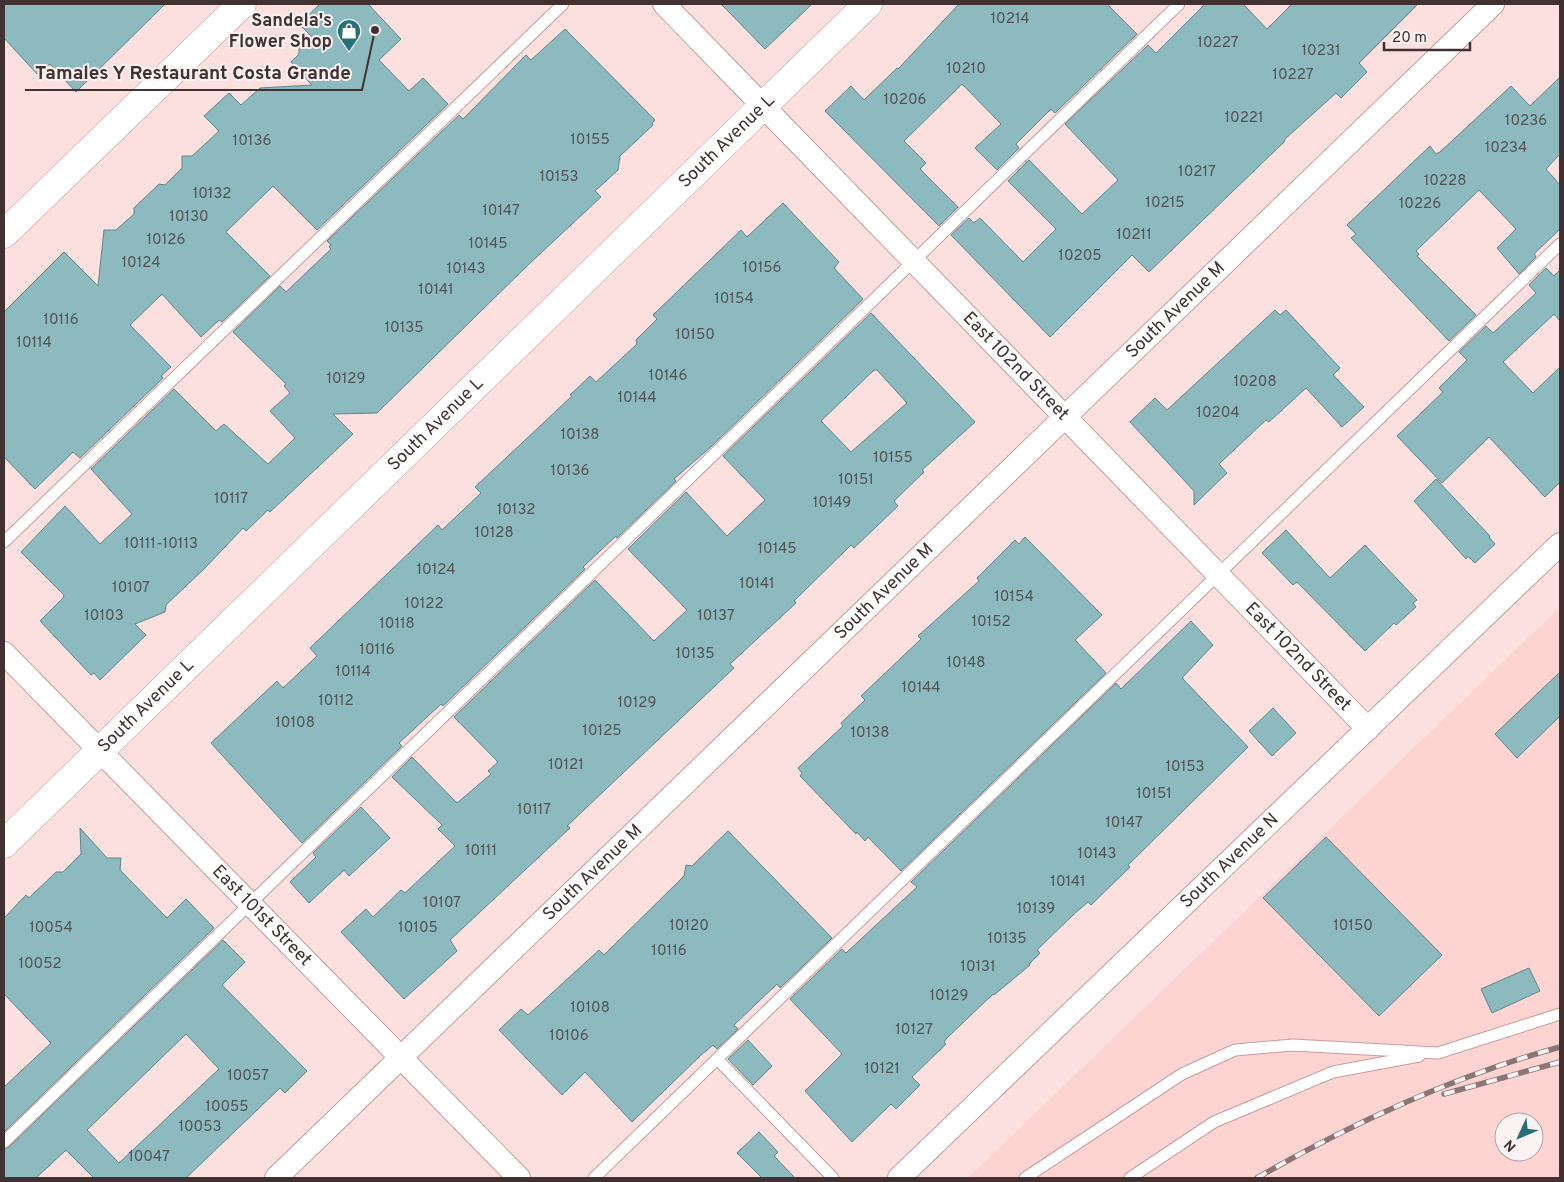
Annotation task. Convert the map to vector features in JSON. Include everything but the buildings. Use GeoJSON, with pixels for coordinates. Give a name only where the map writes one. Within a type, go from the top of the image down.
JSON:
{"type":"FeatureCollection","features":[{"type":"Feature","properties":{"kind":"street"},"geometry":{"type":"LineString","coordinates":[[4,234],[242,4]]}},
{"type":"Feature","properties":{"kind":"street","name":"East 102nd Street"},"geometry":{"type":"LineString","coordinates":[[664,4],[1368,729]]}},
{"type":"Feature","properties":{"kind":"street","name":"South Avenue L"},"geometry":{"type":"LineString","coordinates":[[4,844],[101,752],[868,4]]}},
{"type":"Feature","properties":{"kind":"street","name":"South Avenue M"},"geometry":{"type":"LineString","coordinates":[[276,1178],[1493,4]]}},
{"type":"Feature","properties":{"kind":"street","name":"South Avenue N"},"geometry":{"type":"LineString","coordinates":[[898,1178],[1560,544]]}},
{"type":"Feature","properties":{"kind":"street","name":"East 101st Street"},"geometry":{"type":"LineString","coordinates":[[4,653],[519,1178]]}},
{"type":"Feature","properties":{"kind":"lane"},"geometry":{"type":"LineString","coordinates":[[4,542],[563,4]]}},
{"type":"Feature","properties":{"kind":"lane"},"geometry":{"type":"LineString","coordinates":[[4,1142],[248,903],[1179,4]]}},
{"type":"Feature","properties":{"kind":"lane"},"geometry":{"type":"LineString","coordinates":[[594,1178],[1560,244]]}},
{"type":"Feature","properties":{"kind":"lane"},"geometry":{"type":"LineString","coordinates":[[1130,1178],[1214,1122],[1333,1072],[1438,1053],[1560,1014]]}},
{"type":"Feature","properties":{"kind":"lane"},"geometry":{"type":"LineString","coordinates":[[1025,1178],[1182,1074],[1235,1050],[1293,1044],[1438,1053]]}},
{"type":"Feature","properties":{"kind":"lane"},"geometry":{"type":"LineString","coordinates":[[717,1059],[833,1178]]}},
{"type":"Feature","properties":{"kind":"shaded area"},"geometry":{"type":"Polygon","coordinates":[[[1560,607],[1560,1178],[968,1178],[1560,607]]]}},
{"type":"Feature","properties":{"kind":"railway"},"geometry":{"type":"LineString","coordinates":[[1257,1178],[1329,1139],[1405,1103],[1482,1072],[1560,1047]]}},
{"type":"Feature","properties":{"kind":"railway"},"geometry":{"type":"LineString","coordinates":[[1444,1094],[1560,1062]]}},
{"type":"Feature","properties":{"kind":"place","name":"Tamales Y Restaurant Costa Grande"},"geometry":{"type":"Point","coordinates":[375,30]}},
{"type":"Feature","properties":{"kind":"place","name":"Sandela's Flower Shop"},"geometry":{"type":"Point","coordinates":[349,52]}}]}
